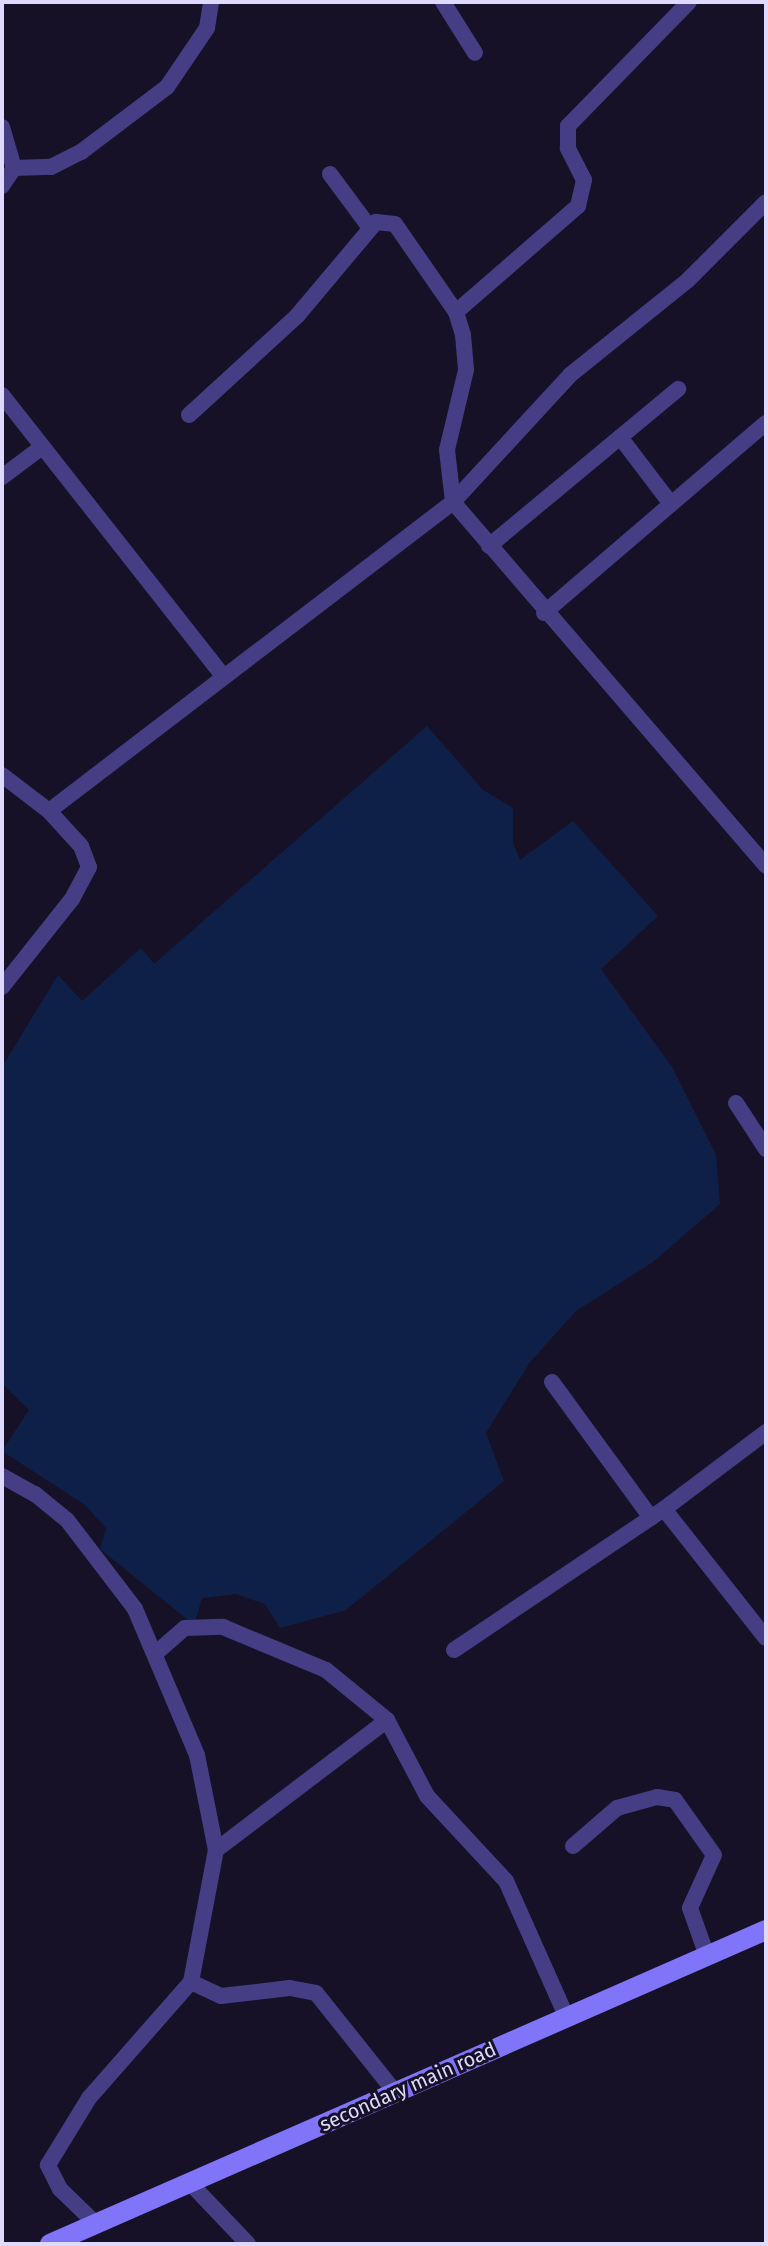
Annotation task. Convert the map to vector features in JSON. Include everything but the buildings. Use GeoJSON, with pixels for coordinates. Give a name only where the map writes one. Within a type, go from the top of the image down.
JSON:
{"type":"FeatureCollection","features":[{"type":"Feature","properties":{"kind":"main road","name":"secondary main road"},"geometry":{"type":"LineString","coordinates":[[50,2244],[94,2222],[190,2183],[766,1930]]}},
{"type":"Feature","properties":{"kind":"street"},"geometry":{"type":"LineString","coordinates":[[14,168],[51,167],[81,152],[167,87],[207,28],[211,2]]}},
{"type":"Feature","properties":{"kind":"street"},"geometry":{"type":"LineString","coordinates":[[443,2],[475,53]]}},
{"type":"Feature","properties":{"kind":"street"},"geometry":{"type":"LineString","coordinates":[[456,312],[578,206],[584,180],[568,148],[568,126],[685,3]]}},
{"type":"Feature","properties":{"kind":"street"},"geometry":{"type":"LineString","coordinates":[[2,127],[14,168]]}},
{"type":"Feature","properties":{"kind":"street"},"geometry":{"type":"LineString","coordinates":[[2,186],[14,168]]}},
{"type":"Feature","properties":{"kind":"street"},"geometry":{"type":"LineString","coordinates":[[330,174],[370,228]]}},
{"type":"Feature","properties":{"kind":"street"},"geometry":{"type":"LineString","coordinates":[[49,811],[222,675],[453,502],[570,375],[688,280],[766,202]]}},
{"type":"Feature","properties":{"kind":"street"},"geometry":{"type":"LineString","coordinates":[[189,415],[297,316],[370,228],[383,219],[395,224],[456,312],[467,354],[449,426],[453,502],[544,613],[766,866]]}},
{"type":"Feature","properties":{"kind":"street"},"geometry":{"type":"LineString","coordinates":[[489,546],[678,389]]}},
{"type":"Feature","properties":{"kind":"street"},"geometry":{"type":"LineString","coordinates":[[2,395],[222,675]]}},
{"type":"Feature","properties":{"kind":"street"},"geometry":{"type":"LineString","coordinates":[[544,613],[760,428],[766,448]]}},
{"type":"Feature","properties":{"kind":"street"},"geometry":{"type":"LineString","coordinates":[[620,437],[671,504]]}},
{"type":"Feature","properties":{"kind":"street"},"geometry":{"type":"LineString","coordinates":[[2,477],[42,447]]}},
{"type":"Feature","properties":{"kind":"street"},"geometry":{"type":"LineString","coordinates":[[2,775],[49,811],[81,846],[89,867],[72,899],[2,987]]}},
{"type":"Feature","properties":{"kind":"street"},"geometry":{"type":"LineString","coordinates":[[736,1103],[766,1149]]}},
{"type":"Feature","properties":{"kind":"street"},"geometry":{"type":"LineString","coordinates":[[552,1382],[658,1513],[766,1638]]}},
{"type":"Feature","properties":{"kind":"street"},"geometry":{"type":"LineString","coordinates":[[454,1650],[658,1513],[766,1432]]}},
{"type":"Feature","properties":{"kind":"street"},"geometry":{"type":"LineString","coordinates":[[2,1476],[35,1494],[93,1550],[135,1609],[197,1755],[216,1850],[191,1982],[89,2098],[51,2157],[52,2179],[94,2222]]}},
{"type":"Feature","properties":{"kind":"street"},"geometry":{"type":"LineString","coordinates":[[156,1653],[185,1628],[223,1627],[326,1670],[387,1720],[427,1796],[506,1881],[567,2018]]}},
{"type":"Feature","properties":{"kind":"street"},"geometry":{"type":"LineString","coordinates":[[216,1850],[387,1720]]}},
{"type":"Feature","properties":{"kind":"street"},"geometry":{"type":"LineString","coordinates":[[573,1846],[624,1804],[665,1796],[675,1800],[714,1855],[690,1908],[707,1956]]}},
{"type":"Feature","properties":{"kind":"street"},"geometry":{"type":"LineString","coordinates":[[191,1982],[221,1996],[290,1988],[316,1993],[395,2092]]}},
{"type":"Feature","properties":{"kind":"street"},"geometry":{"type":"LineString","coordinates":[[190,2183],[248,2244]]}},
{"type":"Feature","properties":{"kind":"water"},"geometry":{"type":"Polygon","coordinates":[[[427,726],[483,790],[513,808],[513,843],[520,860],[573,821],[658,916],[601,969],[672,1067],[716,1155],[720,1204],[653,1262],[576,1311],[530,1362],[486,1433],[504,1481],[346,1610],[280,1628],[265,1604],[236,1594],[202,1598],[194,1625],[100,1549],[106,1528],[85,1505],[2,1451],[29,1410],[2,1383],[2,1067],[58,975],[82,1001],[141,948],[154,964],[427,726]]]}}]}
